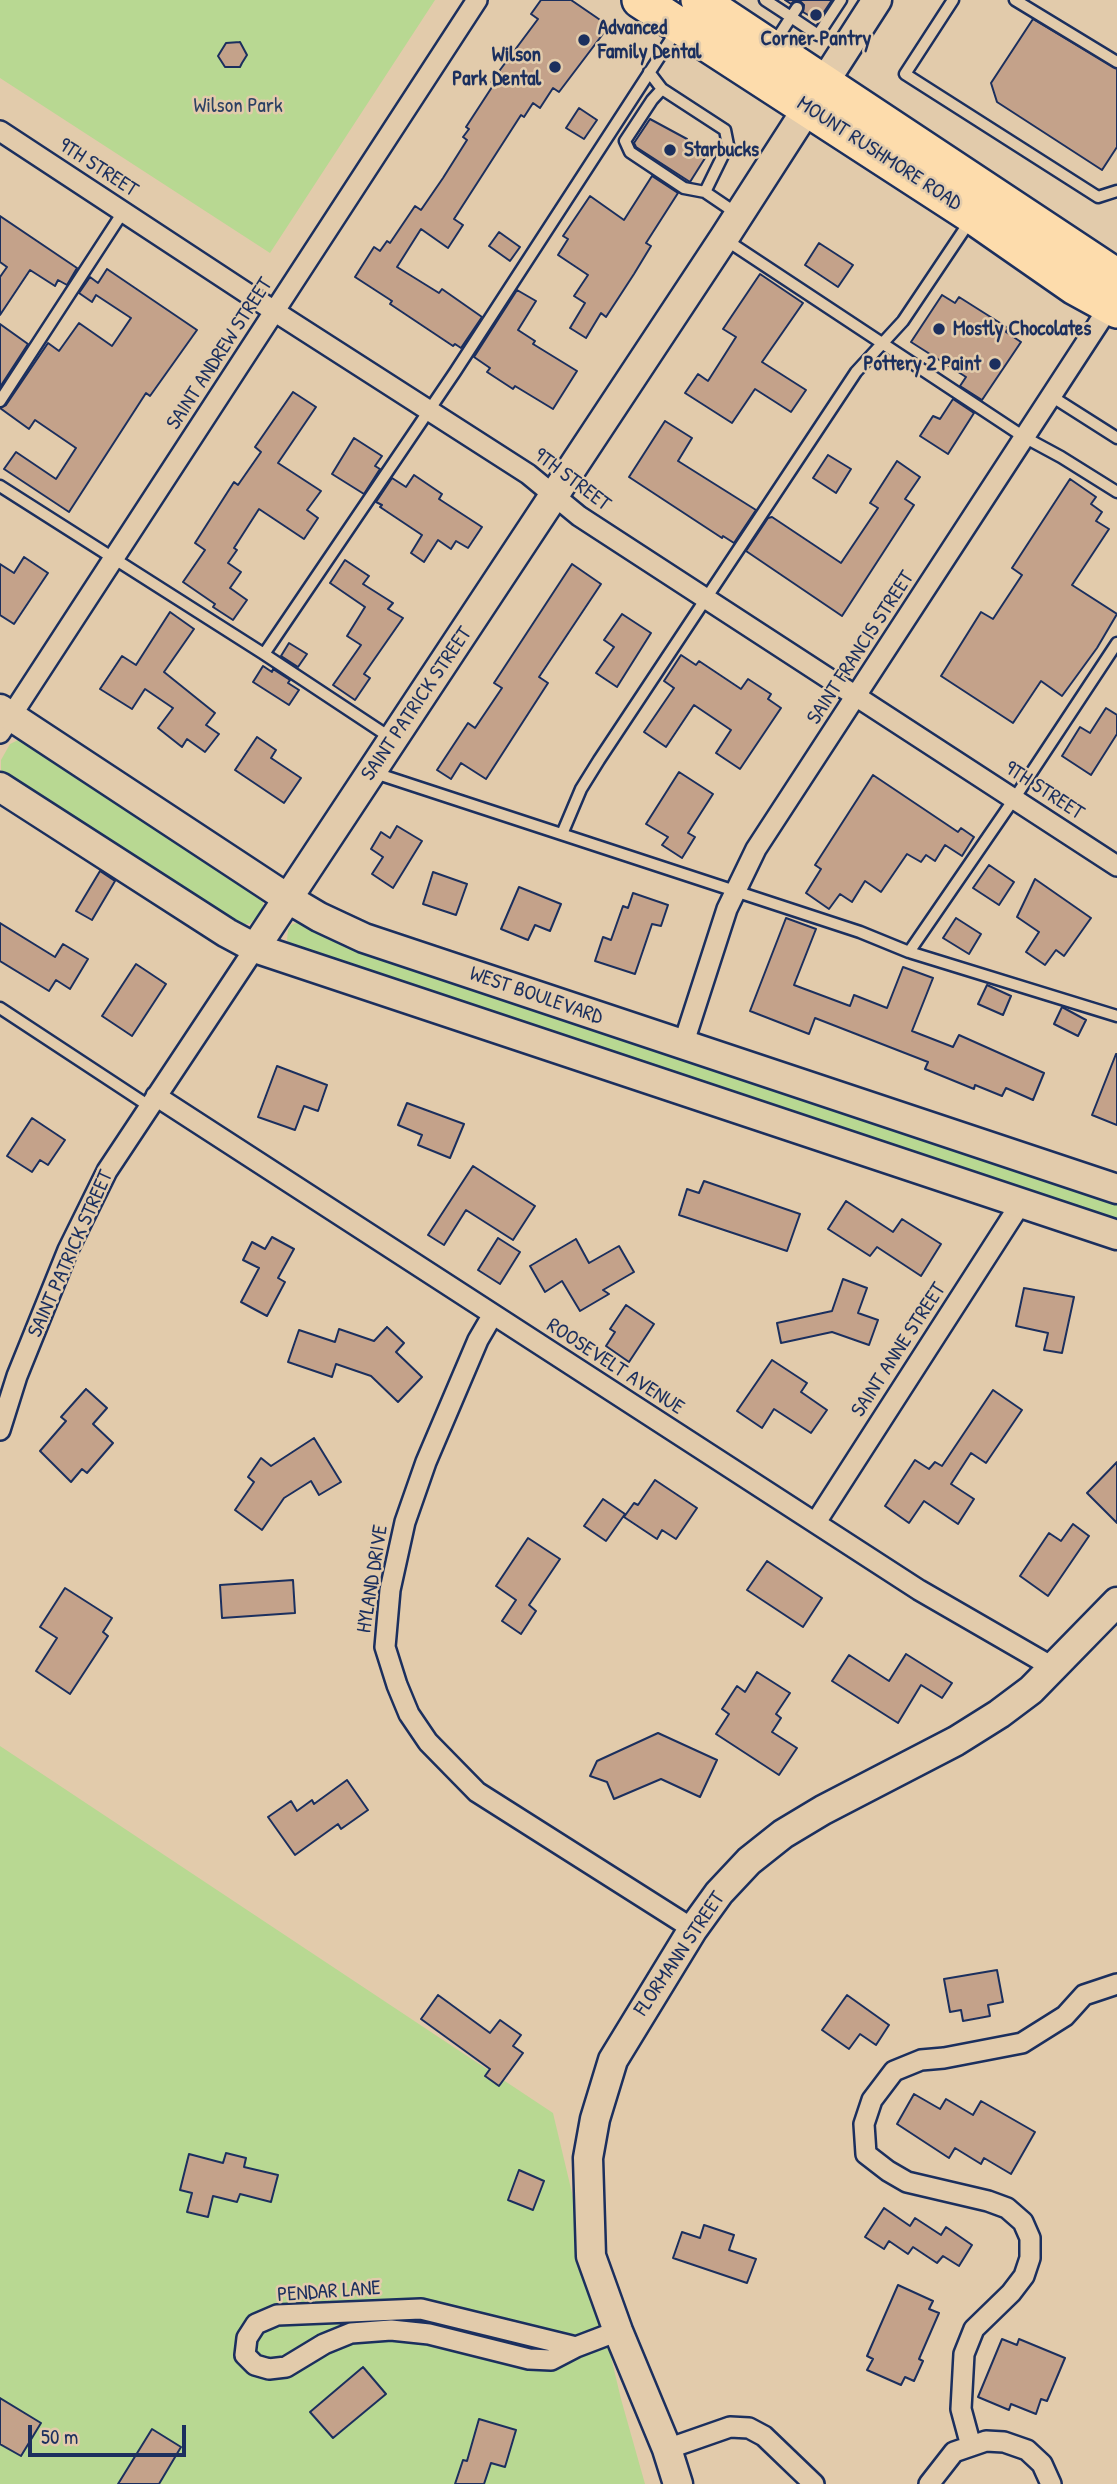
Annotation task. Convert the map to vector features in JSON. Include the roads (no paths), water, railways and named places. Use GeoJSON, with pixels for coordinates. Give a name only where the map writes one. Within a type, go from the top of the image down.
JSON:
{"type":"FeatureCollection","features":[{"type":"Feature","properties":{"kind":"highway","name":"MOUNT RUSHMORE ROAD"},"geometry":{"type":"LineString","coordinates":[[640,0],[700,8],[771,49],[816,96],[1115,297]]}},
{"type":"Feature","properties":{"kind":"highway","name":"MOUNT RUSHMORE ROAD"},"geometry":{"type":"LineString","coordinates":[[700,8],[973,216],[1075,287],[1115,297]]}},
{"type":"Feature","properties":{"kind":"street","name":"SAINT ANDREW STREET"},"geometry":{"type":"LineString","coordinates":[[4,719],[114,559],[477,0]]}},
{"type":"Feature","properties":{"kind":"street","name":"SAINT PATRICK STREET"},"geometry":{"type":"LineString","coordinates":[[0,1430],[17,1376],[85,1213],[107,1171],[732,227],[877,0]]}},
{"type":"Feature","properties":{"kind":"street","name":"9TH STREET"},"geometry":{"type":"LineString","coordinates":[[0,131],[274,312],[528,474],[579,516],[1117,866]]}},
{"type":"Feature","properties":{"kind":"street","name":"SAINT FRANCIS STREET"},"geometry":{"type":"LineString","coordinates":[[683,1045],[735,891],[756,849],[1115,297]]}},
{"type":"Feature","properties":{"kind":"street","name":"WEST BOULEVARD"},"geometry":{"type":"LineString","coordinates":[[4,719],[319,917],[364,938],[1117,1189]]}},
{"type":"Feature","properties":{"kind":"street","name":"WEST BOULEVARD"},"geometry":{"type":"LineString","coordinates":[[0,787],[227,933],[255,948],[1117,1235]]}},
{"type":"Feature","properties":{"kind":"street","name":"ROOSEVELT AVENUE"},"geometry":{"type":"LineString","coordinates":[[152,1101],[492,1315],[919,1590],[1054,1668]]}},
{"type":"Feature","properties":{"kind":"street","name":"SAINT ANNE STREET"},"geometry":{"type":"LineString","coordinates":[[816,1522],[1021,1203]]}},
{"type":"Feature","properties":{"kind":"street","name":"HYLAND DRIVE"},"geometry":{"type":"LineString","coordinates":[[492,1315],[467,1364],[426,1462],[405,1522],[390,1590],[384,1647],[409,1714],[428,1742],[477,1791],[693,1929]]}},
{"type":"Feature","properties":{"kind":"street","name":"FLORMANN STREET"},"geometry":{"type":"LineString","coordinates":[[678,2484],[667,2449],[591,2256],[588,2158],[595,2119],[613,2060],[693,1929],[719,1893],[749,1861],[783,1834],[823,1810],[956,1741],[1010,1706],[1054,1668],[1117,1602]]}},
{"type":"Feature","properties":{"kind":"street"},"geometry":{"type":"LineString","coordinates":[[971,2446],[961,2409],[964,2354],[974,2329],[1011,2293],[1024,2276],[1030,2258],[1030,2238],[1023,2222],[1007,2208],[907,2182],[888,2171],[866,2154],[864,2124],[872,2100],[894,2071],[921,2060],[1022,2043],[1065,2015],[1084,1995],[1117,1984]]}},
{"type":"Feature","properties":{"kind":"street","name":"PENDAR LANE"},"geometry":{"type":"LineString","coordinates":[[576,2347],[421,2309],[277,2315],[256,2324],[247,2338],[245,2355],[255,2365],[269,2369],[286,2367],[324,2344],[351,2333],[390,2330],[429,2334],[529,2359],[551,2360],[618,2330]]}},
{"type":"Feature","properties":{"kind":"street"},"geometry":{"type":"LineString","coordinates":[[667,2449],[730,2427],[749,2428],[764,2436],[814,2484]]}},
{"type":"Feature","properties":{"kind":"street"},"geometry":{"type":"LineString","coordinates":[[929,2484],[954,2452],[986,2441],[1004,2442],[1027,2450],[1042,2464],[1051,2484]]}},
{"type":"Feature","properties":{"kind":"lane"},"geometry":{"type":"LineString","coordinates":[[765,0],[794,12],[818,35],[841,0]]}},
{"type":"Feature","properties":{"kind":"lane"},"geometry":{"type":"LineString","coordinates":[[953,0],[905,74],[1098,197],[1117,191]]}},
{"type":"Feature","properties":{"kind":"lane"},"geometry":{"type":"LineString","coordinates":[[1015,0],[1117,62]]}},
{"type":"Feature","properties":{"kind":"lane"},"geometry":{"type":"LineString","coordinates":[[264,654],[455,372],[649,72],[700,8]]}},
{"type":"Feature","properties":{"kind":"lane"},"geometry":{"type":"LineString","coordinates":[[771,49],[794,12]]}},
{"type":"Feature","properties":{"kind":"lane"},"geometry":{"type":"LineString","coordinates":[[649,72],[662,89],[724,130],[728,145],[705,192]]}},
{"type":"Feature","properties":{"kind":"lane"},"geometry":{"type":"LineString","coordinates":[[662,89],[625,141],[629,152],[684,188],[705,192],[732,227],[882,343],[1024,437],[1117,492]]}},
{"type":"Feature","properties":{"kind":"lane"},"geometry":{"type":"LineString","coordinates":[[0,401],[123,212]]}},
{"type":"Feature","properties":{"kind":"lane"},"geometry":{"type":"LineString","coordinates":[[562,834],[570,811],[587,779],[705,598],[856,372],[903,321],[973,216]]}},
{"type":"Feature","properties":{"kind":"lane"},"geometry":{"type":"LineString","coordinates":[[1051,397],[1117,438]]}},
{"type":"Feature","properties":{"kind":"lane"},"geometry":{"type":"LineString","coordinates":[[0,486],[393,739]]}},
{"type":"Feature","properties":{"kind":"lane"},"geometry":{"type":"LineString","coordinates":[[909,952],[1117,643]]}},
{"type":"Feature","properties":{"kind":"lane"},"geometry":{"type":"LineString","coordinates":[[372,772],[860,932],[909,952],[1117,1016]]}},
{"type":"Feature","properties":{"kind":"lane"},"geometry":{"type":"LineString","coordinates":[[0,1008],[152,1101]]}},
{"type":"Feature","properties":{"kind":"place","name":"Corner Pantry"},"geometry":{"type":"Point","coordinates":[816,15]}},
{"type":"Feature","properties":{"kind":"place","name":"Advanced Family Dental"},"geometry":{"type":"Point","coordinates":[584,40]}},
{"type":"Feature","properties":{"kind":"place","name":"Wilson Park Dental"},"geometry":{"type":"Point","coordinates":[555,67]}},
{"type":"Feature","properties":{"kind":"place","name":"Starbucks"},"geometry":{"type":"Point","coordinates":[670,150]}},
{"type":"Feature","properties":{"kind":"place","name":"Mostly Chocolates"},"geometry":{"type":"Point","coordinates":[939,329]}},
{"type":"Feature","properties":{"kind":"place","name":"Pottery 2 Paint"},"geometry":{"type":"Point","coordinates":[995,364]}},
{"type":"Feature","properties":{"kind":"park label","name":"Wilson Park"},"geometry":{"type":"Point","coordinates":[238,106]}}]}
